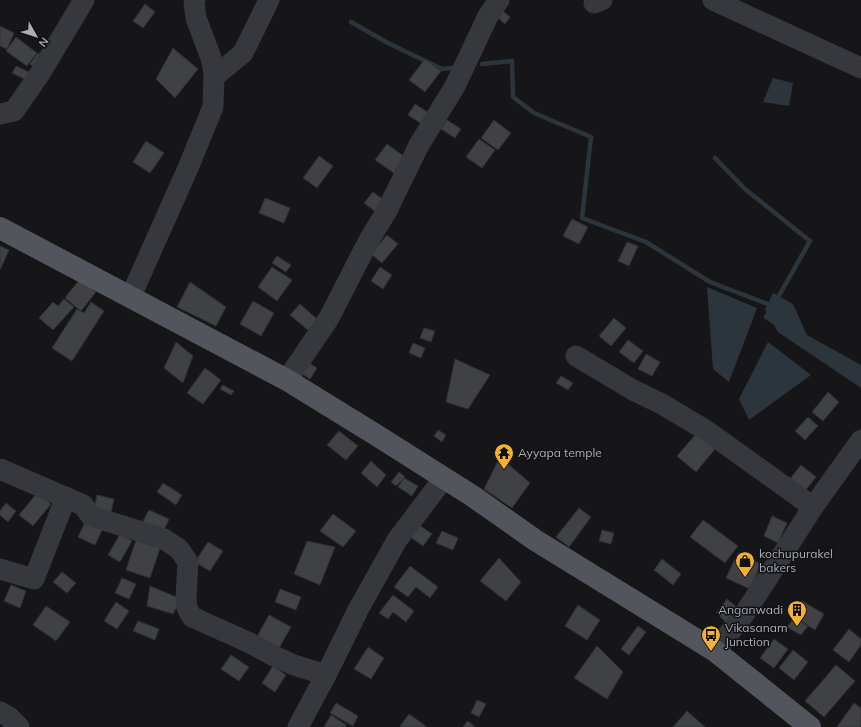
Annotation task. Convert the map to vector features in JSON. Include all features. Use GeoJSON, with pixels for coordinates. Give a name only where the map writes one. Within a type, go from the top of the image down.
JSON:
{"type":"FeatureCollection","features":[{"type":"Feature","properties":{"kind":"main road"},"geometry":{"type":"LineString","coordinates":[[0,228],[287,380],[444,478],[534,540],[715,651],[810,727]]}},
{"type":"Feature","properties":{"kind":"street"},"geometry":{"type":"LineString","coordinates":[[0,114],[14,111],[39,75],[84,0]]}},
{"type":"Feature","properties":{"kind":"street"},"geometry":{"type":"LineString","coordinates":[[130,296],[188,168],[213,107],[214,73],[211,58],[196,18],[195,0]]}},
{"type":"Feature","properties":{"kind":"street"},"geometry":{"type":"LineString","coordinates":[[214,77],[243,53],[269,0]]}},
{"type":"Feature","properties":{"kind":"street"},"geometry":{"type":"LineString","coordinates":[[287,380],[329,318],[369,240],[388,209],[419,145],[455,86],[488,16],[499,0]]}},
{"type":"Feature","properties":{"kind":"street"},"geometry":{"type":"LineString","coordinates":[[713,0],[861,68]]}},
{"type":"Feature","properties":{"kind":"street"},"geometry":{"type":"LineString","coordinates":[[576,356],[707,431],[813,507]]}},
{"type":"Feature","properties":{"kind":"street"},"geometry":{"type":"LineString","coordinates":[[715,651],[745,613],[813,507],[861,440]]}},
{"type":"Feature","properties":{"kind":"street"},"geometry":{"type":"LineString","coordinates":[[0,468],[83,505],[91,516],[164,539],[180,549],[188,562],[186,598],[187,608],[192,617],[250,643],[274,656],[326,675]]}},
{"type":"Feature","properties":{"kind":"street"},"geometry":{"type":"LineString","coordinates":[[298,727],[358,610],[397,540],[444,478]]}},
{"type":"Feature","properties":{"kind":"street"},"geometry":{"type":"LineString","coordinates":[[0,569],[34,579],[66,497]]}},
{"type":"Feature","properties":{"kind":"street"},"geometry":{"type":"LineString","coordinates":[[0,712],[9,717],[19,727]]}},
{"type":"Feature","properties":{"kind":"shaded area"},"geometry":{"type":"Polygon","coordinates":[[[773,78],[793,83],[789,106],[763,102],[773,78]]]}},
{"type":"Feature","properties":{"kind":"shaded area"},"geometry":{"type":"Polygon","coordinates":[[[707,287],[757,308],[729,382],[713,369],[707,287]]]}},
{"type":"Feature","properties":{"kind":"shaded area"},"geometry":{"type":"Polygon","coordinates":[[[773,293],[793,304],[807,335],[861,365],[861,388],[778,332],[765,310],[773,293]]]}},
{"type":"Feature","properties":{"kind":"shaded area"},"geometry":{"type":"Polygon","coordinates":[[[768,342],[811,375],[749,420],[739,399],[768,342]]]}},
{"type":"Feature","properties":{"kind":"building"},"geometry":{"type":"Polygon","coordinates":[[[145,4],[155,12],[143,28],[133,21],[145,4]]]}},
{"type":"Feature","properties":{"kind":"building"},"geometry":{"type":"Polygon","coordinates":[[[498,7],[510,17],[505,24],[493,13],[498,7]]]}},
{"type":"Feature","properties":{"kind":"building"},"geometry":{"type":"Polygon","coordinates":[[[0,26],[14,33],[7,49],[0,46],[0,26]]]}},
{"type":"Feature","properties":{"kind":"building"},"geometry":{"type":"Polygon","coordinates":[[[16,37],[37,53],[27,66],[6,51],[16,37]]]}},
{"type":"Feature","properties":{"kind":"building"},"geometry":{"type":"Polygon","coordinates":[[[173,48],[198,69],[175,98],[156,79],[173,48]]]}},
{"type":"Feature","properties":{"kind":"building"},"geometry":{"type":"Polygon","coordinates":[[[38,53],[46,58],[37,70],[30,64],[38,53]]]}},
{"type":"Feature","properties":{"kind":"building"},"geometry":{"type":"Polygon","coordinates":[[[425,59],[441,71],[425,92],[409,80],[425,59]]]}},
{"type":"Feature","properties":{"kind":"building"},"geometry":{"type":"Polygon","coordinates":[[[16,66],[31,73],[27,80],[12,73],[16,66]]]}},
{"type":"Feature","properties":{"kind":"building"},"geometry":{"type":"Polygon","coordinates":[[[415,104],[429,113],[422,124],[408,115],[415,104]]]}},
{"type":"Feature","properties":{"kind":"building"},"geometry":{"type":"Polygon","coordinates":[[[447,120],[461,129],[455,138],[441,129],[447,120]]]}},
{"type":"Feature","properties":{"kind":"building"},"geometry":{"type":"Polygon","coordinates":[[[494,120],[511,133],[498,150],[481,138],[494,120]]]}},
{"type":"Feature","properties":{"kind":"building"},"geometry":{"type":"Polygon","coordinates":[[[479,139],[495,150],[482,168],[466,157],[479,139]]]}},
{"type":"Feature","properties":{"kind":"building"},"geometry":{"type":"Polygon","coordinates":[[[146,141],[164,153],[150,173],[133,162],[146,141]]]}},
{"type":"Feature","properties":{"kind":"building"},"geometry":{"type":"Polygon","coordinates":[[[387,144],[409,160],[398,176],[375,160],[387,144]]]}},
{"type":"Feature","properties":{"kind":"building"},"geometry":{"type":"Polygon","coordinates":[[[319,156],[333,166],[317,188],[303,178],[319,156]]]}},
{"type":"Feature","properties":{"kind":"building"},"geometry":{"type":"Polygon","coordinates":[[[373,192],[385,201],[376,212],[364,203],[373,192]]]}},
{"type":"Feature","properties":{"kind":"building"},"geometry":{"type":"Polygon","coordinates":[[[265,198],[290,208],[284,223],[259,213],[265,198]]]}},
{"type":"Feature","properties":{"kind":"building"},"geometry":{"type":"Polygon","coordinates":[[[572,219],[588,227],[579,244],[563,236],[572,219]]]}},
{"type":"Feature","properties":{"kind":"building"},"geometry":{"type":"Polygon","coordinates":[[[387,235],[398,244],[382,263],[371,254],[387,235]]]}},
{"type":"Feature","properties":{"kind":"building"},"geometry":{"type":"Polygon","coordinates":[[[627,242],[638,246],[629,266],[618,261],[627,242]]]}},
{"type":"Feature","properties":{"kind":"building"},"geometry":{"type":"Polygon","coordinates":[[[0,246],[9,250],[0,270],[0,246]]]}},
{"type":"Feature","properties":{"kind":"building"},"geometry":{"type":"Polygon","coordinates":[[[277,256],[291,265],[286,272],[272,263],[277,256]]]}},
{"type":"Feature","properties":{"kind":"building"},"geometry":{"type":"Polygon","coordinates":[[[272,267],[292,280],[277,301],[258,287],[272,267]]]}},
{"type":"Feature","properties":{"kind":"building"},"geometry":{"type":"Polygon","coordinates":[[[380,267],[392,275],[383,289],[371,281],[380,267]]]}},
{"type":"Feature","properties":{"kind":"building"},"geometry":{"type":"Polygon","coordinates":[[[80,279],[96,292],[81,311],[65,298],[80,279]]]}},
{"type":"Feature","properties":{"kind":"building"},"geometry":{"type":"Polygon","coordinates":[[[190,282],[226,307],[216,326],[177,307],[190,282]]]}},
{"type":"Feature","properties":{"kind":"building"},"geometry":{"type":"Polygon","coordinates":[[[64,299],[74,307],[53,330],[39,318],[53,302],[58,306],[64,299]]]}},
{"type":"Feature","properties":{"kind":"building"},"geometry":{"type":"Polygon","coordinates":[[[253,301],[274,313],[261,336],[240,324],[253,301]]]}},
{"type":"Feature","properties":{"kind":"building"},"geometry":{"type":"Polygon","coordinates":[[[91,302],[104,311],[72,361],[52,348],[77,309],[84,313],[91,302]]]}},
{"type":"Feature","properties":{"kind":"building"},"geometry":{"type":"Polygon","coordinates":[[[300,304],[317,319],[308,330],[290,315],[300,304]]]}},
{"type":"Feature","properties":{"kind":"building"},"geometry":{"type":"Polygon","coordinates":[[[614,318],[626,328],[611,346],[599,336],[614,318]]]}},
{"type":"Feature","properties":{"kind":"building"},"geometry":{"type":"Polygon","coordinates":[[[424,328],[435,331],[431,342],[420,338],[424,328]]]}},
{"type":"Feature","properties":{"kind":"building"},"geometry":{"type":"Polygon","coordinates":[[[628,340],[643,351],[634,363],[619,352],[628,340]]]}},
{"type":"Feature","properties":{"kind":"building"},"geometry":{"type":"Polygon","coordinates":[[[176,342],[193,356],[183,383],[164,368],[176,342]]]}},
{"type":"Feature","properties":{"kind":"building"},"geometry":{"type":"Polygon","coordinates":[[[413,343],[425,348],[421,358],[409,353],[413,343]]]}},
{"type":"Feature","properties":{"kind":"building"},"geometry":{"type":"Polygon","coordinates":[[[646,354],[660,362],[652,376],[638,369],[646,354]]]}},
{"type":"Feature","properties":{"kind":"building"},"geometry":{"type":"Polygon","coordinates":[[[455,359],[490,375],[468,409],[446,402],[455,359]]]}},
{"type":"Feature","properties":{"kind":"building"},"geometry":{"type":"Polygon","coordinates":[[[308,362],[317,368],[310,379],[301,373],[308,362]]]}},
{"type":"Feature","properties":{"kind":"building"},"geometry":{"type":"Polygon","coordinates":[[[205,368],[221,380],[203,404],[187,393],[205,368]]]}},
{"type":"Feature","properties":{"kind":"building"},"geometry":{"type":"Polygon","coordinates":[[[561,376],[573,383],[568,390],[556,383],[561,376]]]}},
{"type":"Feature","properties":{"kind":"building"},"geometry":{"type":"Polygon","coordinates":[[[223,385],[234,391],[231,395],[220,389],[223,385]]]}},
{"type":"Feature","properties":{"kind":"building"},"geometry":{"type":"Polygon","coordinates":[[[828,392],[839,402],[823,421],[812,412],[828,392]]]}},
{"type":"Feature","properties":{"kind":"building"},"geometry":{"type":"Polygon","coordinates":[[[808,417],[818,426],[805,440],[795,431],[808,417]]]}},
{"type":"Feature","properties":{"kind":"building"},"geometry":{"type":"Polygon","coordinates":[[[438,430],[446,435],[442,442],[434,436],[438,430]]]}},
{"type":"Feature","properties":{"kind":"building"},"geometry":{"type":"Polygon","coordinates":[[[339,431],[358,446],[346,460],[327,445],[339,431]]]}},
{"type":"Feature","properties":{"kind":"building"},"geometry":{"type":"Polygon","coordinates":[[[697,433],[715,449],[696,472],[677,456],[697,433]]]}},
{"type":"Feature","properties":{"kind":"building","name":"Ayyapa temple"},"geometry":{"type":"Polygon","coordinates":[[[500,457],[530,483],[512,508],[484,489],[500,457]]]}},
{"type":"Feature","properties":{"kind":"building"},"geometry":{"type":"Polygon","coordinates":[[[371,461],[386,475],[377,487],[361,473],[371,461]]]}},
{"type":"Feature","properties":{"kind":"building"},"geometry":{"type":"Polygon","coordinates":[[[801,465],[816,477],[805,491],[790,479],[801,465]]]}},
{"type":"Feature","properties":{"kind":"building"},"geometry":{"type":"Polygon","coordinates":[[[399,472],[405,477],[396,486],[391,482],[399,472]]]}},
{"type":"Feature","properties":{"kind":"building"},"geometry":{"type":"Polygon","coordinates":[[[404,478],[418,486],[412,496],[398,487],[404,478]]]}},
{"type":"Feature","properties":{"kind":"building"},"geometry":{"type":"Polygon","coordinates":[[[163,483],[182,495],[176,505],[157,492],[163,483]]]}},
{"type":"Feature","properties":{"kind":"building"},"geometry":{"type":"Polygon","coordinates":[[[37,493],[51,504],[33,526],[19,515],[37,493]]]}},
{"type":"Feature","properties":{"kind":"building"},"geometry":{"type":"Polygon","coordinates":[[[97,495],[114,499],[110,517],[93,513],[97,495]]]}},
{"type":"Feature","properties":{"kind":"building"},"geometry":{"type":"Polygon","coordinates":[[[6,503],[16,511],[8,522],[0,515],[0,511],[6,503]]]}},
{"type":"Feature","properties":{"kind":"building"},"geometry":{"type":"Polygon","coordinates":[[[579,508],[591,517],[569,547],[556,537],[579,508]]]}},
{"type":"Feature","properties":{"kind":"building"},"geometry":{"type":"Polygon","coordinates":[[[149,510],[169,519],[162,535],[141,525],[149,510]]]}},
{"type":"Feature","properties":{"kind":"building"},"geometry":{"type":"Polygon","coordinates":[[[333,514],[356,531],[343,547],[320,531],[333,514]]]}},
{"type":"Feature","properties":{"kind":"building"},"geometry":{"type":"Polygon","coordinates":[[[772,516],[787,523],[778,543],[764,536],[772,516]]]}},
{"type":"Feature","properties":{"kind":"building"},"geometry":{"type":"Polygon","coordinates":[[[86,520],[103,528],[95,545],[78,537],[86,520]]]}},
{"type":"Feature","properties":{"kind":"building"},"geometry":{"type":"Polygon","coordinates":[[[703,520],[738,546],[725,563],[690,537],[703,520]]]}},
{"type":"Feature","properties":{"kind":"building"},"geometry":{"type":"Polygon","coordinates":[[[415,522],[432,534],[423,546],[406,534],[415,522]]]}},
{"type":"Feature","properties":{"kind":"building"},"geometry":{"type":"Polygon","coordinates":[[[602,530],[614,533],[611,544],[599,541],[602,530]]]}},
{"type":"Feature","properties":{"kind":"building"},"geometry":{"type":"Polygon","coordinates":[[[442,531],[458,538],[453,550],[436,543],[442,531]]]}},
{"type":"Feature","properties":{"kind":"building"},"geometry":{"type":"Polygon","coordinates":[[[120,534],[132,541],[120,562],[108,555],[120,534]]]}},
{"type":"Feature","properties":{"kind":"building"},"geometry":{"type":"Polygon","coordinates":[[[137,537],[161,545],[150,578],[126,570],[137,537]]]}},
{"type":"Feature","properties":{"kind":"building"},"geometry":{"type":"Polygon","coordinates":[[[307,541],[335,547],[320,585],[294,574],[307,541]]]}},
{"type":"Feature","properties":{"kind":"building"},"geometry":{"type":"Polygon","coordinates":[[[208,542],[223,551],[210,571],[195,562],[208,542]]]}},
{"type":"Feature","properties":{"kind":"building"},"geometry":{"type":"Polygon","coordinates":[[[738,553],[761,564],[750,589],[726,578],[738,553]]]}},
{"type":"Feature","properties":{"kind":"building"},"geometry":{"type":"Polygon","coordinates":[[[499,558],[521,582],[506,601],[480,581],[499,558]]]}},
{"type":"Feature","properties":{"kind":"building"},"geometry":{"type":"Polygon","coordinates":[[[662,559],[681,574],[673,585],[654,570],[662,559]]]}},
{"type":"Feature","properties":{"kind":"building"},"geometry":{"type":"Polygon","coordinates":[[[410,566],[438,587],[430,598],[416,587],[408,597],[394,587],[410,566]]]}},
{"type":"Feature","properties":{"kind":"building"},"geometry":{"type":"Polygon","coordinates":[[[62,572],[76,583],[67,593],[53,582],[62,572]]]}},
{"type":"Feature","properties":{"kind":"building"},"geometry":{"type":"Polygon","coordinates":[[[122,578],[136,584],[129,599],[115,593],[122,578]]]}},
{"type":"Feature","properties":{"kind":"building"},"geometry":{"type":"Polygon","coordinates":[[[11,585],[26,591],[20,608],[4,601],[11,585]]]}},
{"type":"Feature","properties":{"kind":"building"},"geometry":{"type":"Polygon","coordinates":[[[150,586],[181,599],[173,614],[147,606],[150,586]]]}},
{"type":"Feature","properties":{"kind":"building"},"geometry":{"type":"Polygon","coordinates":[[[280,589],[301,597],[296,610],[275,602],[280,589]]]}},
{"type":"Feature","properties":{"kind":"building"},"geometry":{"type":"Polygon","coordinates":[[[393,595],[414,611],[406,622],[393,612],[388,619],[379,613],[393,595]]]}},
{"type":"Feature","properties":{"kind":"building"},"geometry":{"type":"Polygon","coordinates":[[[727,599],[740,610],[728,624],[716,613],[727,599]]]}},
{"type":"Feature","properties":{"kind":"building"},"geometry":{"type":"Polygon","coordinates":[[[802,601],[824,614],[815,630],[793,616],[802,601]]]}},
{"type":"Feature","properties":{"kind":"building"},"geometry":{"type":"Polygon","coordinates":[[[116,602],[129,611],[117,629],[104,621],[116,602]]]}},
{"type":"Feature","properties":{"kind":"building"},"geometry":{"type":"Polygon","coordinates":[[[578,605],[600,620],[587,640],[565,626],[578,605]]]}},
{"type":"Feature","properties":{"kind":"building"},"geometry":{"type":"Polygon","coordinates":[[[46,606],[70,622],[56,641],[33,625],[46,606]]]}},
{"type":"Feature","properties":{"kind":"building"},"geometry":{"type":"Polygon","coordinates":[[[269,615],[291,627],[275,655],[254,642],[269,615]]]}},
{"type":"Feature","properties":{"kind":"building","name":"Anganwadi"},"geometry":{"type":"Polygon","coordinates":[[[794,618],[808,626],[801,635],[787,627],[794,618]]]}},
{"type":"Feature","properties":{"kind":"building"},"geometry":{"type":"Polygon","coordinates":[[[138,621],[159,629],[155,640],[133,631],[138,621]]]}},
{"type":"Feature","properties":{"kind":"building"},"geometry":{"type":"Polygon","coordinates":[[[638,626],[646,632],[629,655],[621,649],[638,626]]]}},
{"type":"Feature","properties":{"kind":"building"},"geometry":{"type":"Polygon","coordinates":[[[849,629],[861,639],[861,645],[849,662],[833,650],[849,629]]]}},
{"type":"Feature","properties":{"kind":"building"},"geometry":{"type":"Polygon","coordinates":[[[774,639],[788,649],[774,668],[760,658],[774,639]]]}},
{"type":"Feature","properties":{"kind":"building"},"geometry":{"type":"Polygon","coordinates":[[[597,646],[623,672],[607,699],[574,678],[597,646]]]}},
{"type":"Feature","properties":{"kind":"building"},"geometry":{"type":"Polygon","coordinates":[[[368,647],[384,658],[371,679],[354,669],[368,647]]]}},
{"type":"Feature","properties":{"kind":"building"},"geometry":{"type":"Polygon","coordinates":[[[793,650],[808,662],[794,680],[779,668],[793,650]]]}},
{"type":"Feature","properties":{"kind":"building"},"geometry":{"type":"Polygon","coordinates":[[[231,655],[249,667],[239,681],[221,669],[231,655]]]}},
{"type":"Feature","properties":{"kind":"building"},"geometry":{"type":"Polygon","coordinates":[[[836,665],[855,681],[824,717],[805,701],[836,665]]]}},
{"type":"Feature","properties":{"kind":"building"},"geometry":{"type":"Polygon","coordinates":[[[273,666],[286,675],[275,692],[262,683],[273,666]]]}},
{"type":"Feature","properties":{"kind":"building"},"geometry":{"type":"Polygon","coordinates":[[[477,700],[486,704],[479,717],[471,713],[477,700]]]}},
{"type":"Feature","properties":{"kind":"building"},"geometry":{"type":"Polygon","coordinates":[[[336,703],[358,716],[353,726],[330,713],[336,703]]]}},
{"type":"Feature","properties":{"kind":"building"},"geometry":{"type":"Polygon","coordinates":[[[854,703],[861,708],[861,727],[837,727],[854,703]]]}},
{"type":"Feature","properties":{"kind":"building"},"geometry":{"type":"Polygon","coordinates":[[[687,711],[705,727],[673,727],[687,711]]]}},
{"type":"Feature","properties":{"kind":"building"},"geometry":{"type":"Polygon","coordinates":[[[409,714],[427,727],[400,726],[409,714]]]}},
{"type":"Feature","properties":{"kind":"building"},"geometry":{"type":"Polygon","coordinates":[[[331,715],[346,725],[345,727],[324,727],[331,715]]]}},
{"type":"Feature","properties":{"kind":"building"},"geometry":{"type":"Polygon","coordinates":[[[468,721],[475,727],[463,727],[468,721]]]}},
{"type":"Feature","properties":{"kind":"waterway"},"geometry":{"type":"LineString","coordinates":[[351,22],[388,43],[442,69],[453,68]]}},
{"type":"Feature","properties":{"kind":"waterway"},"geometry":{"type":"LineString","coordinates":[[482,64],[512,61],[513,97],[534,113],[591,137],[582,218],[646,242],[710,282],[773,306]]}},
{"type":"Feature","properties":{"kind":"waterway"},"geometry":{"type":"LineString","coordinates":[[715,158],[745,189],[810,241],[776,301]]}},
{"type":"Feature","properties":{"kind":"waterway"},"geometry":{"type":"LineString","coordinates":[[770,311],[766,317],[776,323]]}},
{"type":"Feature","properties":{"kind":"place","name":"Ayyapa temple"},"geometry":{"type":"Point","coordinates":[504,470]}},
{"type":"Feature","properties":{"kind":"place","name":"kochupurakel bakers"},"geometry":{"type":"Point","coordinates":[745,578]}},
{"type":"Feature","properties":{"kind":"place","name":"Anganwadi"},"geometry":{"type":"Point","coordinates":[797,627]}},
{"type":"Feature","properties":{"kind":"place","name":"Vikasanam Junction"},"geometry":{"type":"Point","coordinates":[711,652]}}]}
